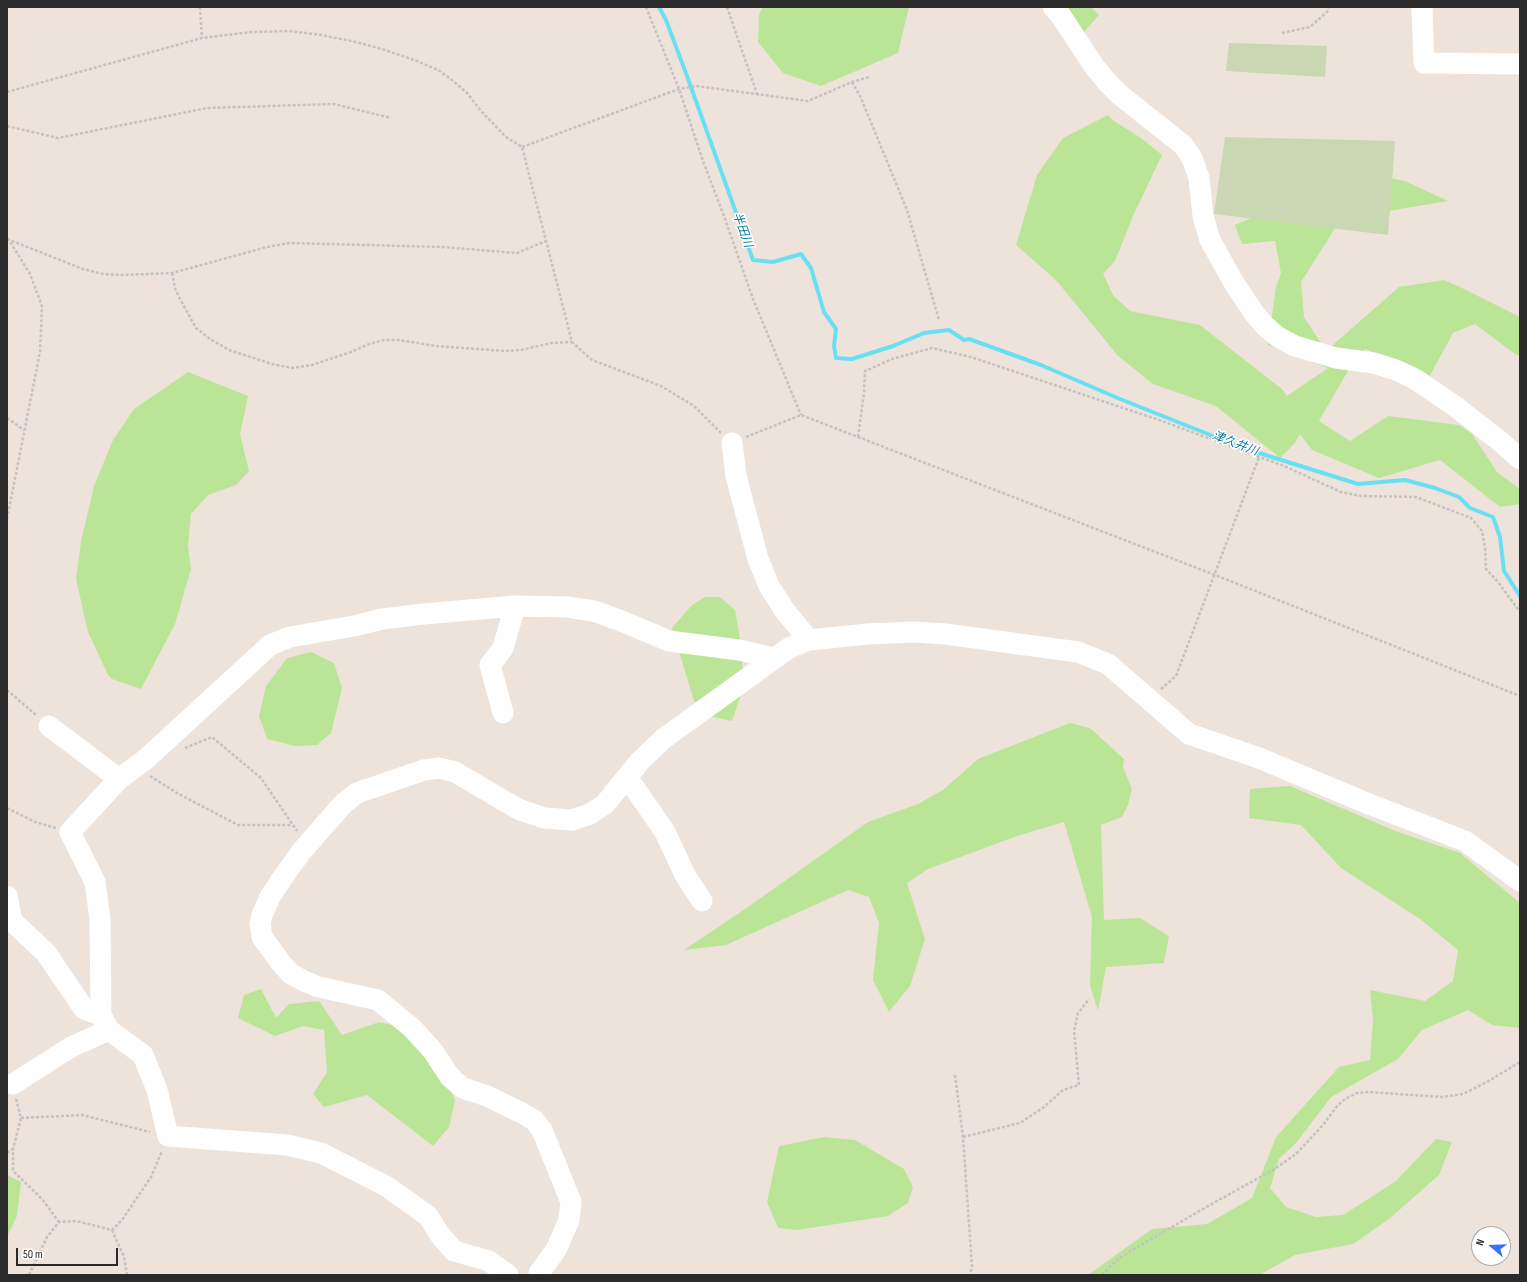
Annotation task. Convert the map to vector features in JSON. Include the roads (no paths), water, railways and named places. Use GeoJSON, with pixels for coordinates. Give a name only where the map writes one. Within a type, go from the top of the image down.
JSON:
{"type":"FeatureCollection","features":[{"type":"Feature","properties":{"kind":"street"},"geometry":{"type":"LineString","coordinates":[[1053,7],[1106,81],[1120,95],[1183,146],[1192,158],[1199,178],[1203,216],[1210,240],[1234,283],[1254,313],[1265,326],[1278,337],[1295,346],[1336,358],[1374,363],[1396,370],[1415,379],[1456,407],[1501,442],[1520,459]]}},
{"type":"Feature","properties":{"kind":"street"},"geometry":{"type":"LineString","coordinates":[[1422,7],[1424,63],[1520,64]]}},
{"type":"Feature","properties":{"kind":"street"},"geometry":{"type":"LineString","coordinates":[[732,443],[736,476],[758,559],[769,586],[809,640]]}},
{"type":"Feature","properties":{"kind":"street"},"geometry":{"type":"LineString","coordinates":[[105,1023],[100,919],[95,882],[70,832],[127,773],[164,742],[270,645],[290,637],[354,626],[382,619],[515,606],[567,607],[594,611],[669,641],[739,650],[774,658]]}},
{"type":"Feature","properties":{"kind":"street"},"geometry":{"type":"LineString","coordinates":[[503,713],[490,665],[503,648],[515,606]]}},
{"type":"Feature","properties":{"kind":"street"},"geometry":{"type":"LineString","coordinates":[[7,896],[12,921],[46,953],[84,1009],[105,1023],[143,1054],[158,1090],[168,1136],[287,1145],[321,1153],[386,1186],[428,1216],[440,1235],[454,1252],[489,1261],[508,1275],[541,1274],[556,1250],[569,1220],[572,1202],[542,1130],[534,1120],[522,1113],[487,1096],[463,1088],[450,1077],[433,1051],[406,1023],[378,1000],[319,987],[304,982],[291,974],[280,963],[262,937],[260,924],[262,915],[270,897],[281,880],[306,846],[343,804],[357,793],[424,770],[439,768],[455,772],[518,809],[544,818],[572,820],[590,814],[605,804],[640,761],[663,739],[789,648],[809,640],[868,634],[914,632],[945,634],[1078,652],[1108,664],[1188,734],[1259,758],[1369,804],[1465,841],[1520,881]]}},
{"type":"Feature","properties":{"kind":"street"},"geometry":{"type":"LineString","coordinates":[[49,726],[127,773]]}},
{"type":"Feature","properties":{"kind":"street"},"geometry":{"type":"LineString","coordinates":[[627,778],[665,832],[685,875],[702,901]]}},
{"type":"Feature","properties":{"kind":"street"},"geometry":{"type":"LineString","coordinates":[[12,1084],[71,1047],[105,1023]]}},
{"type":"Feature","properties":{"kind":"waterway","name":"津久井川"},"geometry":{"type":"LineString","coordinates":[[659,7],[666,20],[687,76],[753,260],[773,262],[801,254],[811,268],[824,312],[836,329],[834,346],[836,358],[852,359],[893,346],[924,333],[949,330],[964,340],[969,339],[1041,365],[1120,399],[1243,448],[1358,484],[1405,480],[1435,488],[1459,497],[1470,508],[1493,517],[1500,537],[1504,571],[1520,596]]}},
{"type":"Feature","properties":{"kind":"water label","name":"半田川"},"geometry":{"type":"Point","coordinates":[742,230]}}]}
